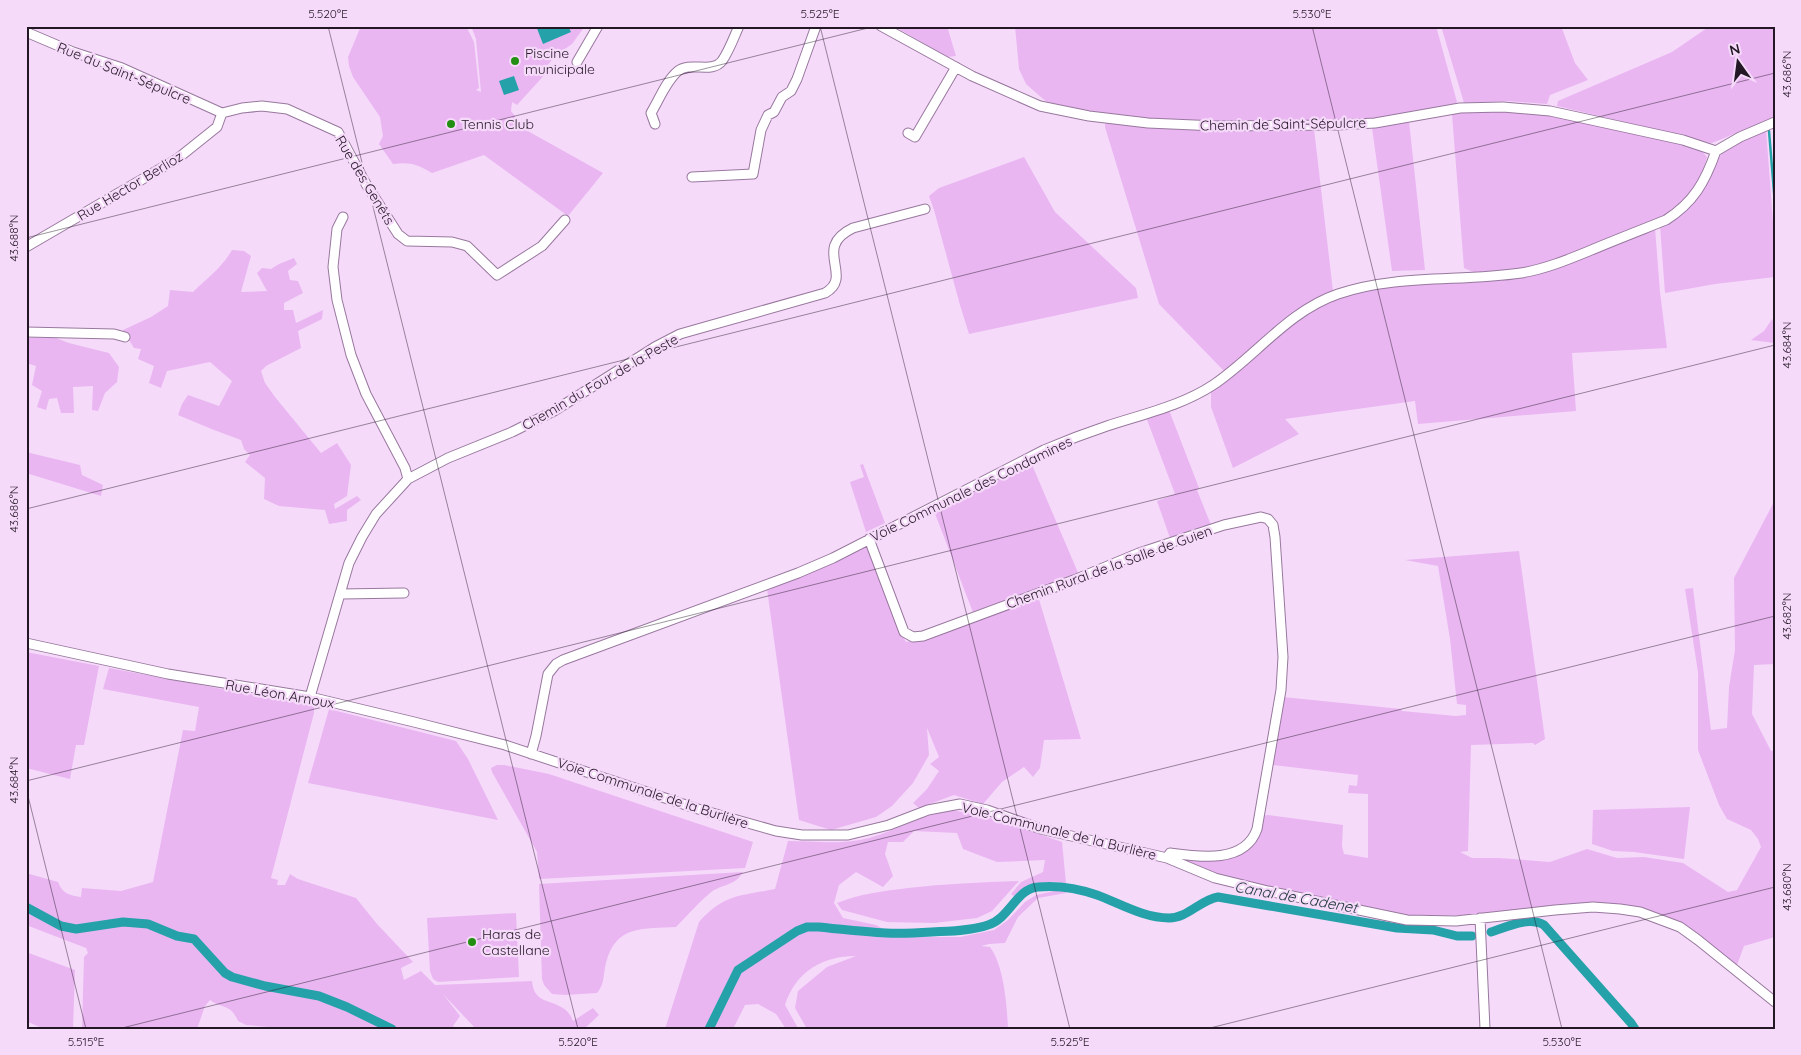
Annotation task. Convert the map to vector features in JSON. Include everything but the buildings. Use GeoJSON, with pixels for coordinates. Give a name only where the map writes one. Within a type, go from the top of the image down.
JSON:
{"type":"FeatureCollection","features":[{"type":"Feature","properties":{"kind":"street"},"geometry":{"type":"LineString","coordinates":[[577,62],[598,26]]}},
{"type":"Feature","properties":{"kind":"street"},"geometry":{"type":"LineString","coordinates":[[655,124],[651,113],[679,70],[691,66],[715,66],[721,62],[739,26]]}},
{"type":"Feature","properties":{"kind":"street"},"geometry":{"type":"LineString","coordinates":[[692,177],[753,174],[762,130],[768,115],[774,112],[782,97],[791,91],[816,26]]}},
{"type":"Feature","properties":{"kind":"street","name":"Chemin de Saint-Sépulcre"},"geometry":{"type":"LineString","coordinates":[[880,26],[956,67],[1040,106],[1089,116],[1148,123],[1218,126],[1336,125],[1375,123],[1460,108],[1502,106],[1550,111],[1683,140],[1716,151]]}},
{"type":"Feature","properties":{"kind":"street","name":"Rue du Saint-Sépulcre"},"geometry":{"type":"LineString","coordinates":[[26,32],[73,52],[122,68],[222,113]]}},
{"type":"Feature","properties":{"kind":"street"},"geometry":{"type":"LineString","coordinates":[[908,134],[915,137],[956,67]]}},
{"type":"Feature","properties":{"kind":"street","name":"Rue des Genêts"},"geometry":{"type":"LineString","coordinates":[[222,113],[262,106],[287,109],[338,132],[366,184],[398,234],[407,240],[452,242],[467,246],[497,275],[542,246],[565,220]]}},
{"type":"Feature","properties":{"kind":"street","name":"Rue Hector Berlioz"},"geometry":{"type":"LineString","coordinates":[[26,247],[177,159],[217,127],[222,113]]}},
{"type":"Feature","properties":{"kind":"street"},"geometry":{"type":"LineString","coordinates":[[1716,151],[1740,137],[1775,122]]}},
{"type":"Feature","properties":{"kind":"street","name":"Voie Communale des Condamines"},"geometry":{"type":"LineString","coordinates":[[531,754],[546,680],[550,670],[556,664],[798,573],[1044,450],[1072,438],[1172,405],[1192,396],[1213,385],[1293,319],[1317,303],[1335,295],[1388,281],[1496,276],[1541,268],[1666,220],[1690,202],[1710,168],[1716,151]]}},
{"type":"Feature","properties":{"kind":"street","name":"Chemin du Four de la Peste"},"geometry":{"type":"LineString","coordinates":[[310,697],[349,563],[362,536],[376,514],[408,479],[448,458],[512,432],[554,411],[655,347],[680,334],[825,294],[836,283],[837,276],[833,253],[837,238],[853,228],[924,209]]}},
{"type":"Feature","properties":{"kind":"street"},"geometry":{"type":"LineString","coordinates":[[343,217],[337,229],[333,267],[337,300],[351,355],[366,394],[406,468],[408,479]]}},
{"type":"Feature","properties":{"kind":"street"},"geometry":{"type":"LineString","coordinates":[[26,332],[114,334],[125,337]]}},
{"type":"Feature","properties":{"kind":"street","name":"Chemin Rural de la Salle de Guien"},"geometry":{"type":"LineString","coordinates":[[869,539],[904,632],[913,637],[923,636],[956,625],[1139,553],[1201,532],[1261,517],[1268,519],[1273,525],[1275,537],[1283,667],[1281,690],[1257,829],[1250,843],[1237,851],[1203,858],[1170,853],[1167,858]]}},
{"type":"Feature","properties":{"kind":"street"},"geometry":{"type":"LineString","coordinates":[[341,594],[404,593]]}},
{"type":"Feature","properties":{"kind":"street","name":"Rue Léon Arnoux"},"geometry":{"type":"LineString","coordinates":[[26,643],[168,674],[310,697],[466,735],[531,754]]}},
{"type":"Feature","properties":{"kind":"street","name":"Voie Communale de la Burlière"},"geometry":{"type":"LineString","coordinates":[[531,754],[668,800],[776,830],[802,835],[848,835],[889,825],[928,810],[960,804],[987,810],[1041,829],[1167,858],[1215,878],[1406,920],[1456,921],[1555,910],[1593,908],[1640,912],[1680,927],[1775,1002]]}},
{"type":"Feature","properties":{"kind":"street"},"geometry":{"type":"LineString","coordinates":[[1480,918],[1485,1029]]}},
{"type":"Feature","properties":{"kind":"shaded area","name":"Tennis Club"},"geometry":{"type":"Polygon","coordinates":[[[361,26],[466,26],[474,42],[479,88],[476,90],[481,92],[476,39],[471,26],[585,26],[572,44],[555,56],[547,66],[549,70],[517,105],[512,102],[511,111],[526,130],[603,173],[568,216],[484,155],[432,173],[413,164],[393,164],[379,144],[383,136],[380,117],[353,77],[349,66],[348,57],[361,26]]]}},
{"type":"Feature","properties":{"kind":"shaded area"},"geometry":{"type":"Polygon","coordinates":[[[536,26],[568,26],[571,32],[543,44],[536,26]]]}},
{"type":"Feature","properties":{"kind":"shaded area"},"geometry":{"type":"Polygon","coordinates":[[[894,26],[947,26],[956,56],[947,57],[894,26]]]}},
{"type":"Feature","properties":{"kind":"shaded area"},"geometry":{"type":"Polygon","coordinates":[[[1015,26],[1436,26],[1457,102],[1453,106],[1372,120],[1333,122],[1194,122],[1107,115],[1049,104],[1026,84],[1019,69],[1015,26]]]}},
{"type":"Feature","properties":{"kind":"shaded area"},"geometry":{"type":"Polygon","coordinates":[[[1441,26],[1561,26],[1575,63],[1588,80],[1550,95],[1547,104],[1508,101],[1464,103],[1441,26]]]}},
{"type":"Feature","properties":{"kind":"shaded area"},"geometry":{"type":"Polygon","coordinates":[[[1710,26],[1775,26],[1775,117],[1712,143],[1694,142],[1675,134],[1557,106],[1558,101],[1672,52],[1710,26]]]}},
{"type":"Feature","properties":{"kind":"shaded area"},"geometry":{"type":"Polygon","coordinates":[[[514,76],[519,90],[504,95],[499,81],[514,76]]]}},
{"type":"Feature","properties":{"kind":"shaded area"},"geometry":{"type":"Polygon","coordinates":[[[1482,111],[1516,111],[1549,115],[1683,144],[1701,150],[1707,157],[1704,168],[1692,192],[1671,213],[1547,263],[1527,268],[1478,274],[1464,268],[1452,114],[1482,111]]]}},
{"type":"Feature","properties":{"kind":"shaded area"},"geometry":{"type":"Polygon","coordinates":[[[1409,121],[1425,270],[1392,271],[1372,128],[1409,121]]]}},
{"type":"Feature","properties":{"kind":"shaded area"},"geometry":{"type":"Polygon","coordinates":[[[1105,122],[1314,129],[1333,291],[1310,303],[1224,371],[1159,304],[1105,122]]]}},
{"type":"Feature","properties":{"kind":"shaded area"},"geometry":{"type":"Polygon","coordinates":[[[1766,129],[1775,249],[1775,277],[1715,284],[1665,293],[1660,226],[1679,216],[1692,205],[1722,153],[1737,141],[1766,129]]]}},
{"type":"Feature","properties":{"kind":"shaded area"},"geometry":{"type":"Polygon","coordinates":[[[1024,157],[1055,212],[1136,288],[1138,298],[969,334],[929,196],[939,188],[1024,157]]]}},
{"type":"Feature","properties":{"kind":"shaded area"},"geometry":{"type":"Polygon","coordinates":[[[1655,228],[1667,348],[1572,353],[1576,411],[1418,424],[1415,401],[1285,419],[1299,434],[1233,468],[1211,407],[1211,392],[1286,330],[1321,306],[1358,291],[1391,284],[1525,277],[1560,267],[1655,228]]]}},
{"type":"Feature","properties":{"kind":"shaded area"},"geometry":{"type":"Polygon","coordinates":[[[232,250],[244,251],[251,256],[241,292],[267,291],[257,273],[262,268],[271,269],[294,258],[297,264],[288,271],[290,280],[298,281],[303,293],[284,303],[284,310],[293,310],[296,323],[323,310],[322,319],[298,331],[301,348],[266,366],[261,371],[265,383],[275,397],[321,453],[337,443],[351,465],[347,496],[334,504],[335,509],[357,496],[361,500],[347,510],[347,521],[329,524],[325,510],[279,506],[264,499],[265,478],[245,462],[250,455],[244,449],[241,440],[178,415],[188,395],[219,406],[232,381],[210,362],[167,371],[161,388],[149,383],[154,366],[138,359],[141,349],[134,348],[123,330],[151,317],[168,306],[170,290],[193,292],[219,268],[232,250]]]}},
{"type":"Feature","properties":{"kind":"shaded area"},"geometry":{"type":"Polygon","coordinates":[[[1772,319],[1775,325],[1775,343],[1751,340],[1764,331],[1772,319]]]}},
{"type":"Feature","properties":{"kind":"shaded area"},"geometry":{"type":"Polygon","coordinates":[[[26,338],[56,338],[109,353],[119,367],[117,382],[105,393],[98,411],[92,410],[93,386],[73,387],[74,413],[61,413],[57,398],[49,399],[46,410],[37,407],[42,391],[32,385],[36,366],[26,363],[26,338]]]}},
{"type":"Feature","properties":{"kind":"shaded area"},"geometry":{"type":"Polygon","coordinates":[[[1169,410],[1211,525],[1170,538],[1157,501],[1175,494],[1146,417],[1169,410]]]}},
{"type":"Feature","properties":{"kind":"shaded area"},"geometry":{"type":"Polygon","coordinates":[[[26,452],[80,465],[82,475],[103,485],[101,496],[26,473],[26,452]]]}},
{"type":"Feature","properties":{"kind":"shaded area"},"geometry":{"type":"Polygon","coordinates":[[[1030,460],[1079,575],[974,615],[934,511],[1030,460]]]}},
{"type":"Feature","properties":{"kind":"shaded area"},"geometry":{"type":"Polygon","coordinates":[[[863,464],[885,523],[866,532],[850,482],[864,477],[860,465],[863,464]]]}},
{"type":"Feature","properties":{"kind":"shaded area"},"geometry":{"type":"Polygon","coordinates":[[[1775,500],[1775,664],[1754,665],[1752,714],[1771,751],[1775,750],[1775,937],[1744,946],[1737,965],[1693,930],[1641,907],[1596,903],[1562,904],[1476,915],[1408,916],[1254,884],[1218,875],[1179,859],[1180,857],[1216,859],[1243,853],[1251,846],[1262,816],[1268,815],[1343,825],[1342,846],[1344,854],[1368,858],[1368,794],[1348,793],[1349,785],[1357,786],[1358,775],[1273,765],[1283,697],[1401,709],[1402,711],[1456,716],[1466,715],[1466,705],[1457,704],[1450,639],[1438,566],[1405,560],[1519,551],[1545,739],[1535,745],[1533,743],[1471,745],[1468,851],[1460,852],[1472,858],[1550,862],[1587,849],[1617,858],[1644,857],[1683,863],[1728,892],[1737,890],[1761,847],[1751,830],[1727,819],[1719,805],[1698,750],[1698,672],[1685,589],[1693,588],[1711,730],[1727,728],[1729,687],[1735,650],[1734,578],[1775,500]]]}},
{"type":"Feature","properties":{"kind":"shaded area"},"geometry":{"type":"Polygon","coordinates":[[[864,545],[869,548],[900,632],[906,642],[924,638],[1038,596],[1081,739],[1044,740],[1040,768],[1033,777],[1024,767],[1002,782],[983,804],[954,795],[919,808],[913,803],[927,789],[939,771],[930,764],[939,757],[927,728],[929,755],[913,783],[892,806],[876,817],[831,830],[799,820],[767,589],[864,545]]]}},
{"type":"Feature","properties":{"kind":"shaded area"},"geometry":{"type":"Polygon","coordinates":[[[26,652],[99,666],[84,745],[76,745],[70,779],[26,768],[26,652]]]}},
{"type":"Feature","properties":{"kind":"shaded area"},"geometry":{"type":"Polygon","coordinates":[[[109,668],[314,706],[314,713],[271,878],[278,880],[277,885],[285,885],[290,874],[298,879],[356,898],[377,924],[413,962],[401,968],[404,980],[421,971],[435,985],[532,981],[533,988],[539,997],[565,1009],[573,1021],[593,1008],[599,1015],[584,1029],[476,1029],[443,994],[460,1016],[453,1026],[455,1029],[293,1029],[246,1025],[238,1021],[229,1009],[210,1000],[205,1006],[197,1029],[82,1028],[84,957],[88,953],[86,948],[26,925],[26,873],[58,882],[67,893],[81,897],[82,888],[121,891],[153,882],[183,730],[195,731],[199,707],[103,689],[109,668]]]}},
{"type":"Feature","properties":{"kind":"shaded area"},"geometry":{"type":"Polygon","coordinates":[[[329,709],[456,741],[468,759],[498,820],[308,783],[329,709]]]}},
{"type":"Feature","properties":{"kind":"shaded area"},"geometry":{"type":"Polygon","coordinates":[[[497,765],[549,774],[753,842],[745,868],[539,879],[537,852],[492,772],[491,768],[497,765]]]}},
{"type":"Feature","properties":{"kind":"shaded area"},"geometry":{"type":"Polygon","coordinates":[[[1690,807],[1684,859],[1613,851],[1592,844],[1593,810],[1690,807]]]}},
{"type":"Feature","properties":{"kind":"shaded area"},"geometry":{"type":"Polygon","coordinates":[[[953,810],[1003,821],[1062,842],[1066,883],[1045,882],[1026,889],[1015,897],[1011,894],[1021,882],[1043,872],[1045,860],[997,862],[963,849],[957,833],[914,831],[903,842],[888,842],[885,854],[893,876],[883,887],[856,872],[839,885],[834,903],[843,918],[876,925],[897,937],[960,937],[994,930],[1008,920],[1025,902],[1036,895],[1064,889],[1066,893],[1038,898],[1018,917],[1005,943],[981,946],[990,947],[999,964],[1006,998],[1008,1029],[807,1029],[795,1008],[798,991],[827,967],[856,956],[833,959],[822,963],[812,968],[796,983],[785,1005],[798,1028],[786,1029],[776,1014],[758,1004],[745,1005],[733,1029],[665,1029],[699,922],[725,901],[743,895],[775,889],[788,841],[840,842],[859,840],[880,835],[931,815],[953,810]]]}},
{"type":"Feature","properties":{"kind":"shaded area"},"geometry":{"type":"Polygon","coordinates":[[[743,872],[732,883],[710,893],[676,927],[642,929],[624,935],[611,950],[606,963],[603,982],[597,993],[552,994],[544,985],[542,979],[539,884],[743,872]]]}},
{"type":"Feature","properties":{"kind":"shaded area"},"geometry":{"type":"Polygon","coordinates":[[[1019,881],[992,911],[977,918],[934,923],[887,922],[842,910],[837,903],[863,895],[908,888],[963,883],[1019,881]]]}},
{"type":"Feature","properties":{"kind":"shaded area"},"geometry":{"type":"Polygon","coordinates":[[[516,913],[519,977],[438,982],[433,979],[430,971],[427,918],[516,913]]]}},
{"type":"Feature","properties":{"kind":"shaded area"},"geometry":{"type":"Polygon","coordinates":[[[26,952],[75,970],[73,1029],[44,1029],[26,1021],[26,952]]]}},
{"type":"Feature","properties":{"kind":"waterway"},"geometry":{"type":"LineString","coordinates":[[1769,131],[1775,204]]}},
{"type":"Feature","properties":{"kind":"waterway","name":"Canal de Cadenet"},"geometry":{"type":"LineString","coordinates":[[709,1029],[738,970],[797,931],[807,927],[892,933],[953,931],[974,928],[995,922],[1024,893],[1031,889],[1046,886],[1068,888],[1097,895],[1151,916],[1176,917],[1218,897],[1397,928],[1433,930],[1457,936],[1472,936]]}},
{"type":"Feature","properties":{"kind":"waterway","name":"Canal de Cadenet"},"geometry":{"type":"LineString","coordinates":[[26,907],[61,926],[76,929],[123,922],[148,924],[177,936],[194,939],[225,973],[232,977],[265,986],[319,996],[347,1007],[392,1029]]}},
{"type":"Feature","properties":{"kind":"waterway","name":"Canal de Cadenet"},"geometry":{"type":"LineString","coordinates":[[1491,932],[1524,922],[1544,925],[1635,1029]]}},
{"type":"Feature","properties":{"kind":"place","name":"Piscine municipale"},"geometry":{"type":"Point","coordinates":[515,61]}},
{"type":"Feature","properties":{"kind":"place","name":"Tennis Club"},"geometry":{"type":"Point","coordinates":[451,124]}},
{"type":"Feature","properties":{"kind":"place","name":"Haras de Castellane"},"geometry":{"type":"Point","coordinates":[472,942]}}]}
